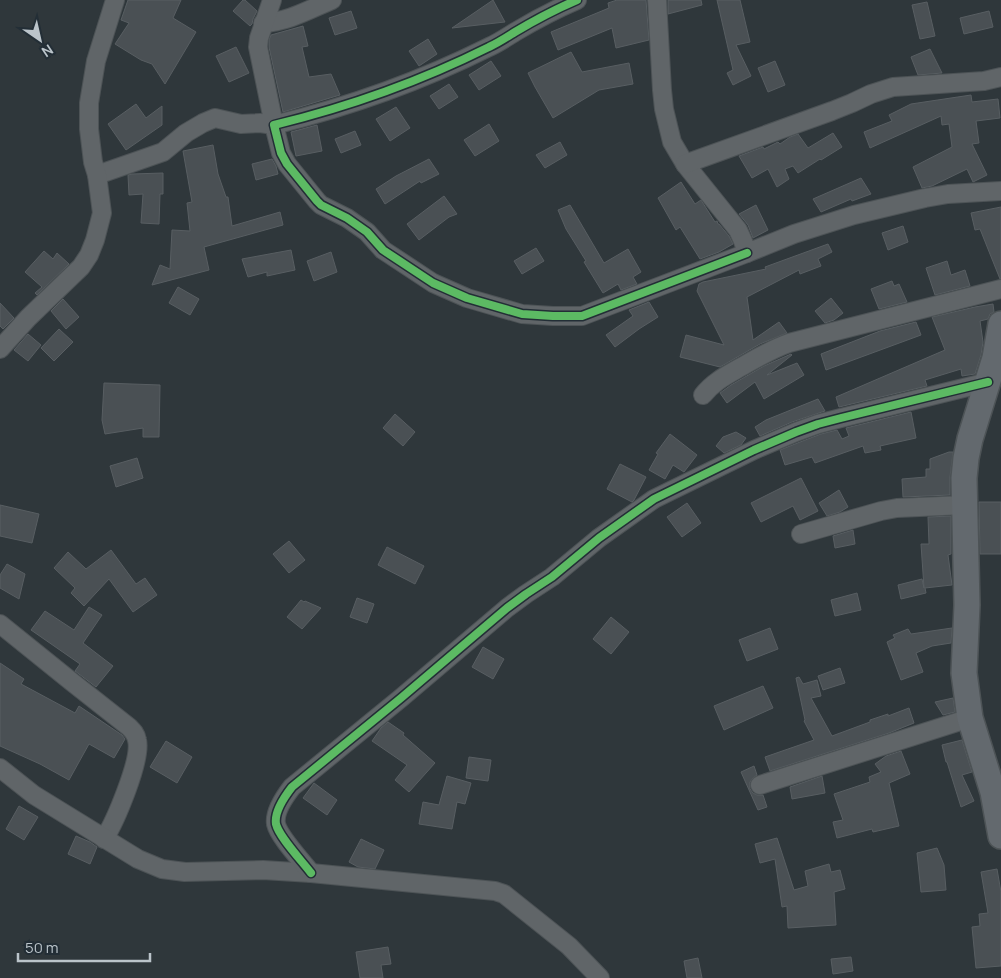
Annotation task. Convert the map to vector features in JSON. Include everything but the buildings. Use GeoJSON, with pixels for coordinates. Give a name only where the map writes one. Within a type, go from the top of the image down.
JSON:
{"type":"FeatureCollection","features":[{"type":"Feature","properties":{"kind":"street"},"geometry":{"type":"LineString","coordinates":[[0,349],[28,318],[81,268],[96,240],[102,213],[89,129],[89,103],[96,61],[115,0]]}},
{"type":"Feature","properties":{"kind":"street"},"geometry":{"type":"LineString","coordinates":[[272,0],[259,38],[258,47],[265,85],[281,153],[287,164],[316,201],[347,218],[367,232],[383,250],[433,282],[467,298],[522,314],[582,316],[794,234],[854,215],[948,194],[1001,191]]}},
{"type":"Feature","properties":{"kind":"street"},"geometry":{"type":"LineString","coordinates":[[264,24],[276,23],[332,0]]}},
{"type":"Feature","properties":{"kind":"street"},"geometry":{"type":"LineString","coordinates":[[97,175],[163,152],[186,133],[203,122],[215,118],[241,124],[260,123],[274,125],[336,108],[398,86],[490,47],[538,19],[576,0]]}},
{"type":"Feature","properties":{"kind":"street"},"geometry":{"type":"LineString","coordinates":[[657,0],[664,109],[672,142],[685,164],[738,230],[747,253]]}},
{"type":"Feature","properties":{"kind":"street"},"geometry":{"type":"LineString","coordinates":[[685,164],[893,87],[984,82],[1001,77]]}},
{"type":"Feature","properties":{"kind":"street"},"geometry":{"type":"LineString","coordinates":[[704,394],[709,387],[721,379],[789,342],[1001,289]]}},
{"type":"Feature","properties":{"kind":"street"},"geometry":{"type":"LineString","coordinates":[[1001,324],[995,358],[970,439],[964,478],[967,605],[964,672],[970,718],[993,792],[1001,836]]}},
{"type":"Feature","properties":{"kind":"street"},"geometry":{"type":"LineString","coordinates":[[311,873],[281,834],[276,822],[284,798],[292,787],[507,608],[552,577],[626,518],[654,500],[754,450],[796,432],[841,418],[988,382]]}},
{"type":"Feature","properties":{"kind":"street"},"geometry":{"type":"LineString","coordinates":[[801,534],[889,510],[964,504]]}},
{"type":"Feature","properties":{"kind":"street"},"geometry":{"type":"LineString","coordinates":[[0,624],[129,727],[135,734],[138,741],[138,749],[130,779],[118,811],[104,839]]}},
{"type":"Feature","properties":{"kind":"street"},"geometry":{"type":"LineString","coordinates":[[760,785],[970,718]]}},
{"type":"Feature","properties":{"kind":"street"},"geometry":{"type":"LineString","coordinates":[[0,768],[34,795],[104,839],[138,859],[162,869],[185,872],[263,870],[311,873],[495,891],[504,894],[569,946],[600,978]]}},
{"type":"Feature","properties":{"kind":"cycle path"},"geometry":{"type":"LineString","coordinates":[[577,0],[492,45],[411,82],[329,110],[274,125],[281,153],[287,164],[321,205],[347,218],[367,232],[383,250],[433,283],[467,298],[522,314],[582,316],[747,253]]}},
{"type":"Feature","properties":{"kind":"cycle path"},"geometry":{"type":"LineString","coordinates":[[311,873],[286,842],[276,824],[278,809],[292,787],[507,608],[552,577],[599,538],[654,499],[754,450],[796,432],[841,418],[988,382]]}}]}
